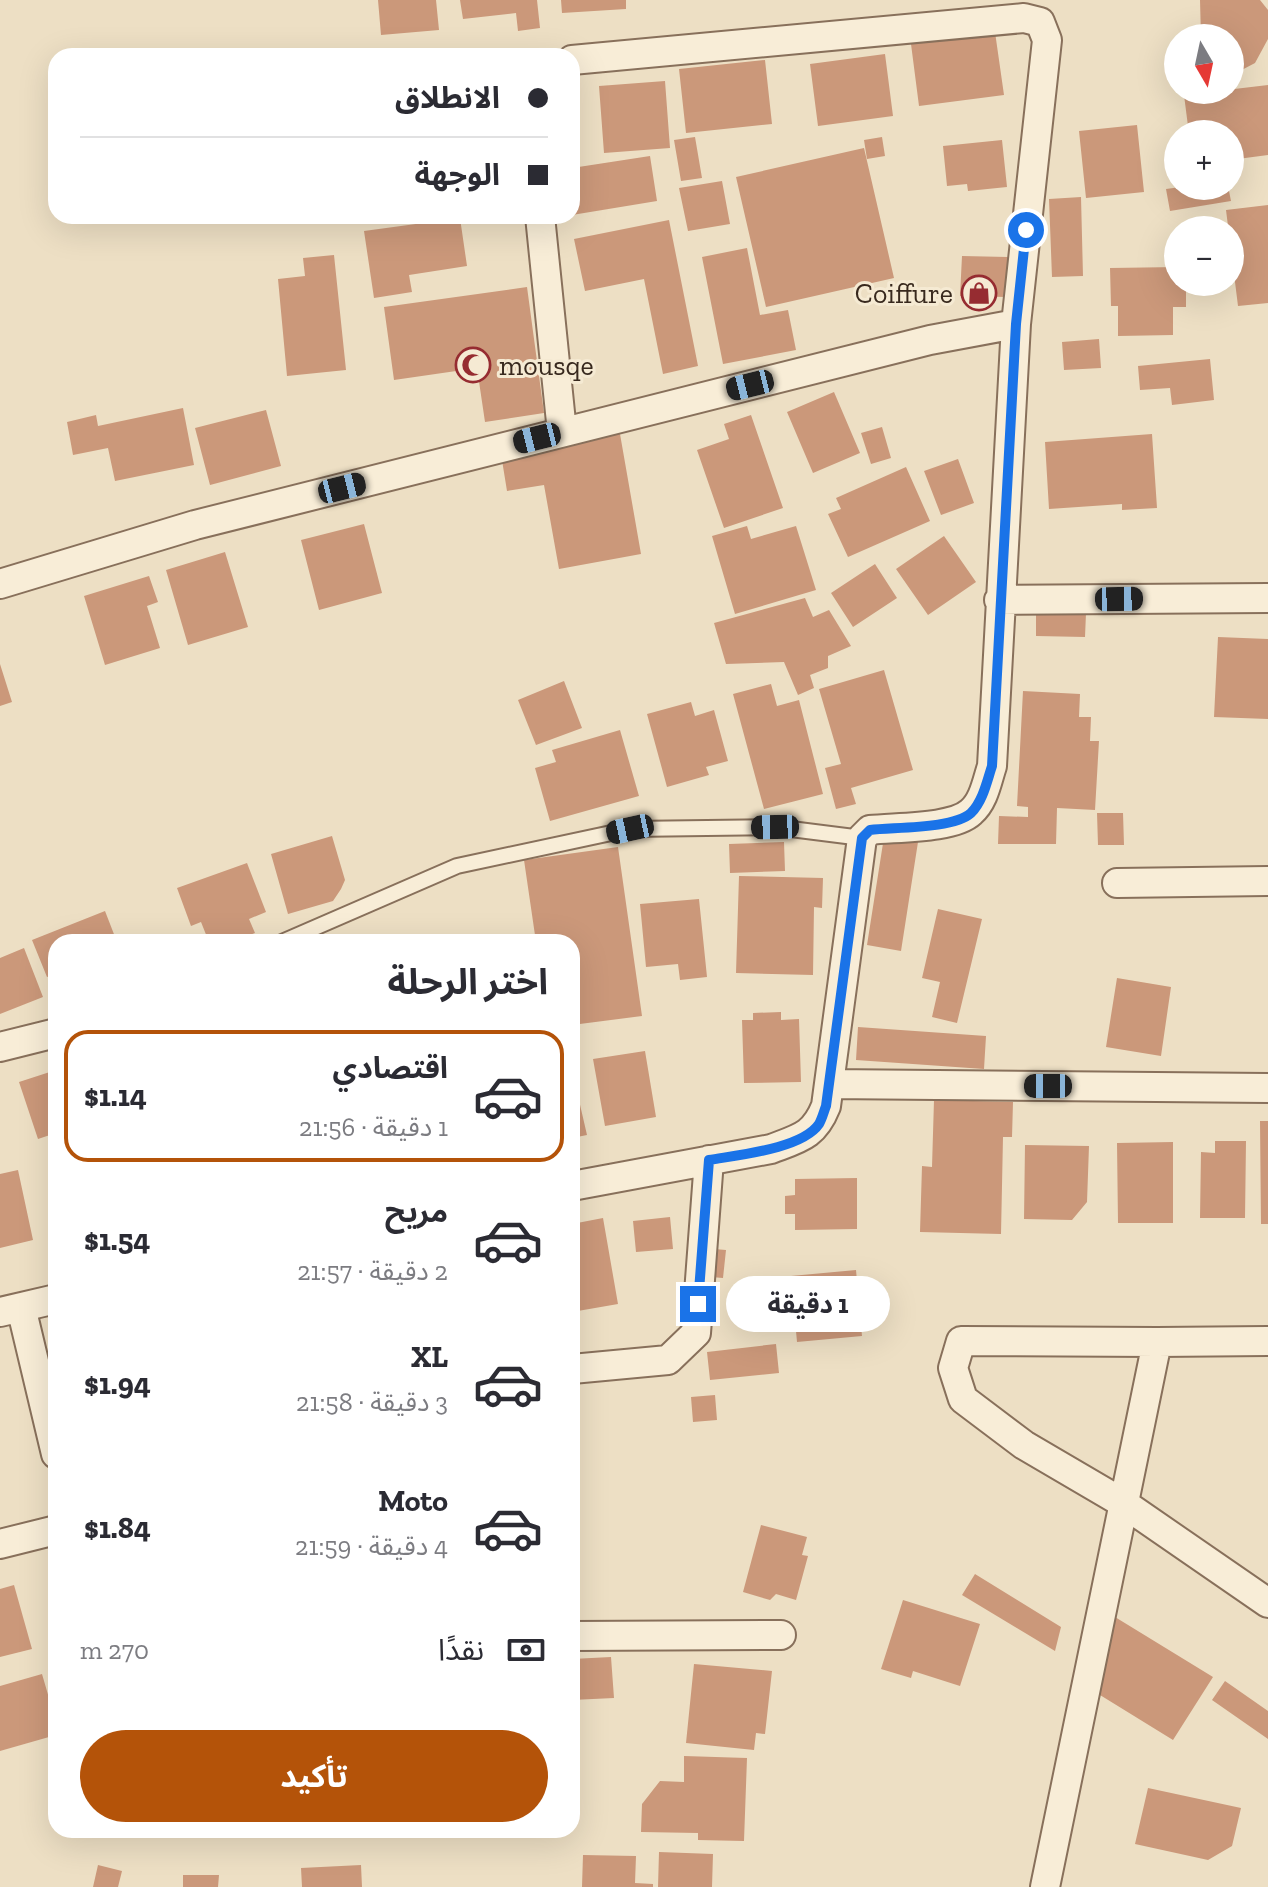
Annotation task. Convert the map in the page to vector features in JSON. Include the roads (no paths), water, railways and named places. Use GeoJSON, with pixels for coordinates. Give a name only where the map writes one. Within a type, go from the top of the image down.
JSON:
{"type":"FeatureCollection","features":[{"type":"Feature","properties":{"kind":"street"},"geometry":{"type":"LineString","coordinates":[[580,59],[1024,18],[1040,22],[1047,40],[1016,324],[992,766],[984,793],[972,812],[955,822],[870,830],[862,838],[829,1084],[819,1125],[802,1137],[771,1149],[580,1184]]}},
{"type":"Feature","properties":{"kind":"street"},"geometry":{"type":"LineString","coordinates":[[541,224],[562,432]]}},
{"type":"Feature","properties":{"kind":"street"},"geometry":{"type":"LineString","coordinates":[[0,584],[195,525],[930,340],[1016,324]]}},
{"type":"Feature","properties":{"kind":"street"},"geometry":{"type":"LineString","coordinates":[[999,600],[1268,598]]}},
{"type":"Feature","properties":{"kind":"street"},"geometry":{"type":"LineString","coordinates":[[1117,883],[1268,881]]}},
{"type":"Feature","properties":{"kind":"street"},"geometry":{"type":"LineString","coordinates":[[0,1047],[48,1035]]}},
{"type":"Feature","properties":{"kind":"street"},"geometry":{"type":"LineString","coordinates":[[829,1084],[1268,1088]]}},
{"type":"Feature","properties":{"kind":"street"},"geometry":{"type":"LineString","coordinates":[[580,1368],[668,1360],[696,1333],[709,1160]]}},
{"type":"Feature","properties":{"kind":"street"},"geometry":{"type":"LineString","coordinates":[[48,1301],[10,1310],[48,1429]]}},
{"type":"Feature","properties":{"kind":"street"},"geometry":{"type":"LineString","coordinates":[[1268,1341],[961,1341],[953,1368],[963,1399],[1024,1445],[1123,1503],[1268,1603]]}},
{"type":"Feature","properties":{"kind":"street"},"geometry":{"type":"LineString","coordinates":[[1045,1887],[1157,1342]]}},
{"type":"Feature","properties":{"kind":"street"},"geometry":{"type":"LineString","coordinates":[[0,1544],[48,1532]]}},
{"type":"Feature","properties":{"kind":"street"},"geometry":{"type":"LineString","coordinates":[[580,1636],[781,1635]]}},
{"type":"Feature","properties":{"kind":"lane"},"geometry":{"type":"LineString","coordinates":[[300,934],[457,866],[630,829],[775,827],[862,838]]}},
{"type":"Feature","properties":{"kind":"place","name":"Coiffure"},"geometry":{"type":"Point","coordinates":[979,293]}},
{"type":"Feature","properties":{"kind":"place","name":"mousqe"},"geometry":{"type":"Point","coordinates":[473,365]}}]}
